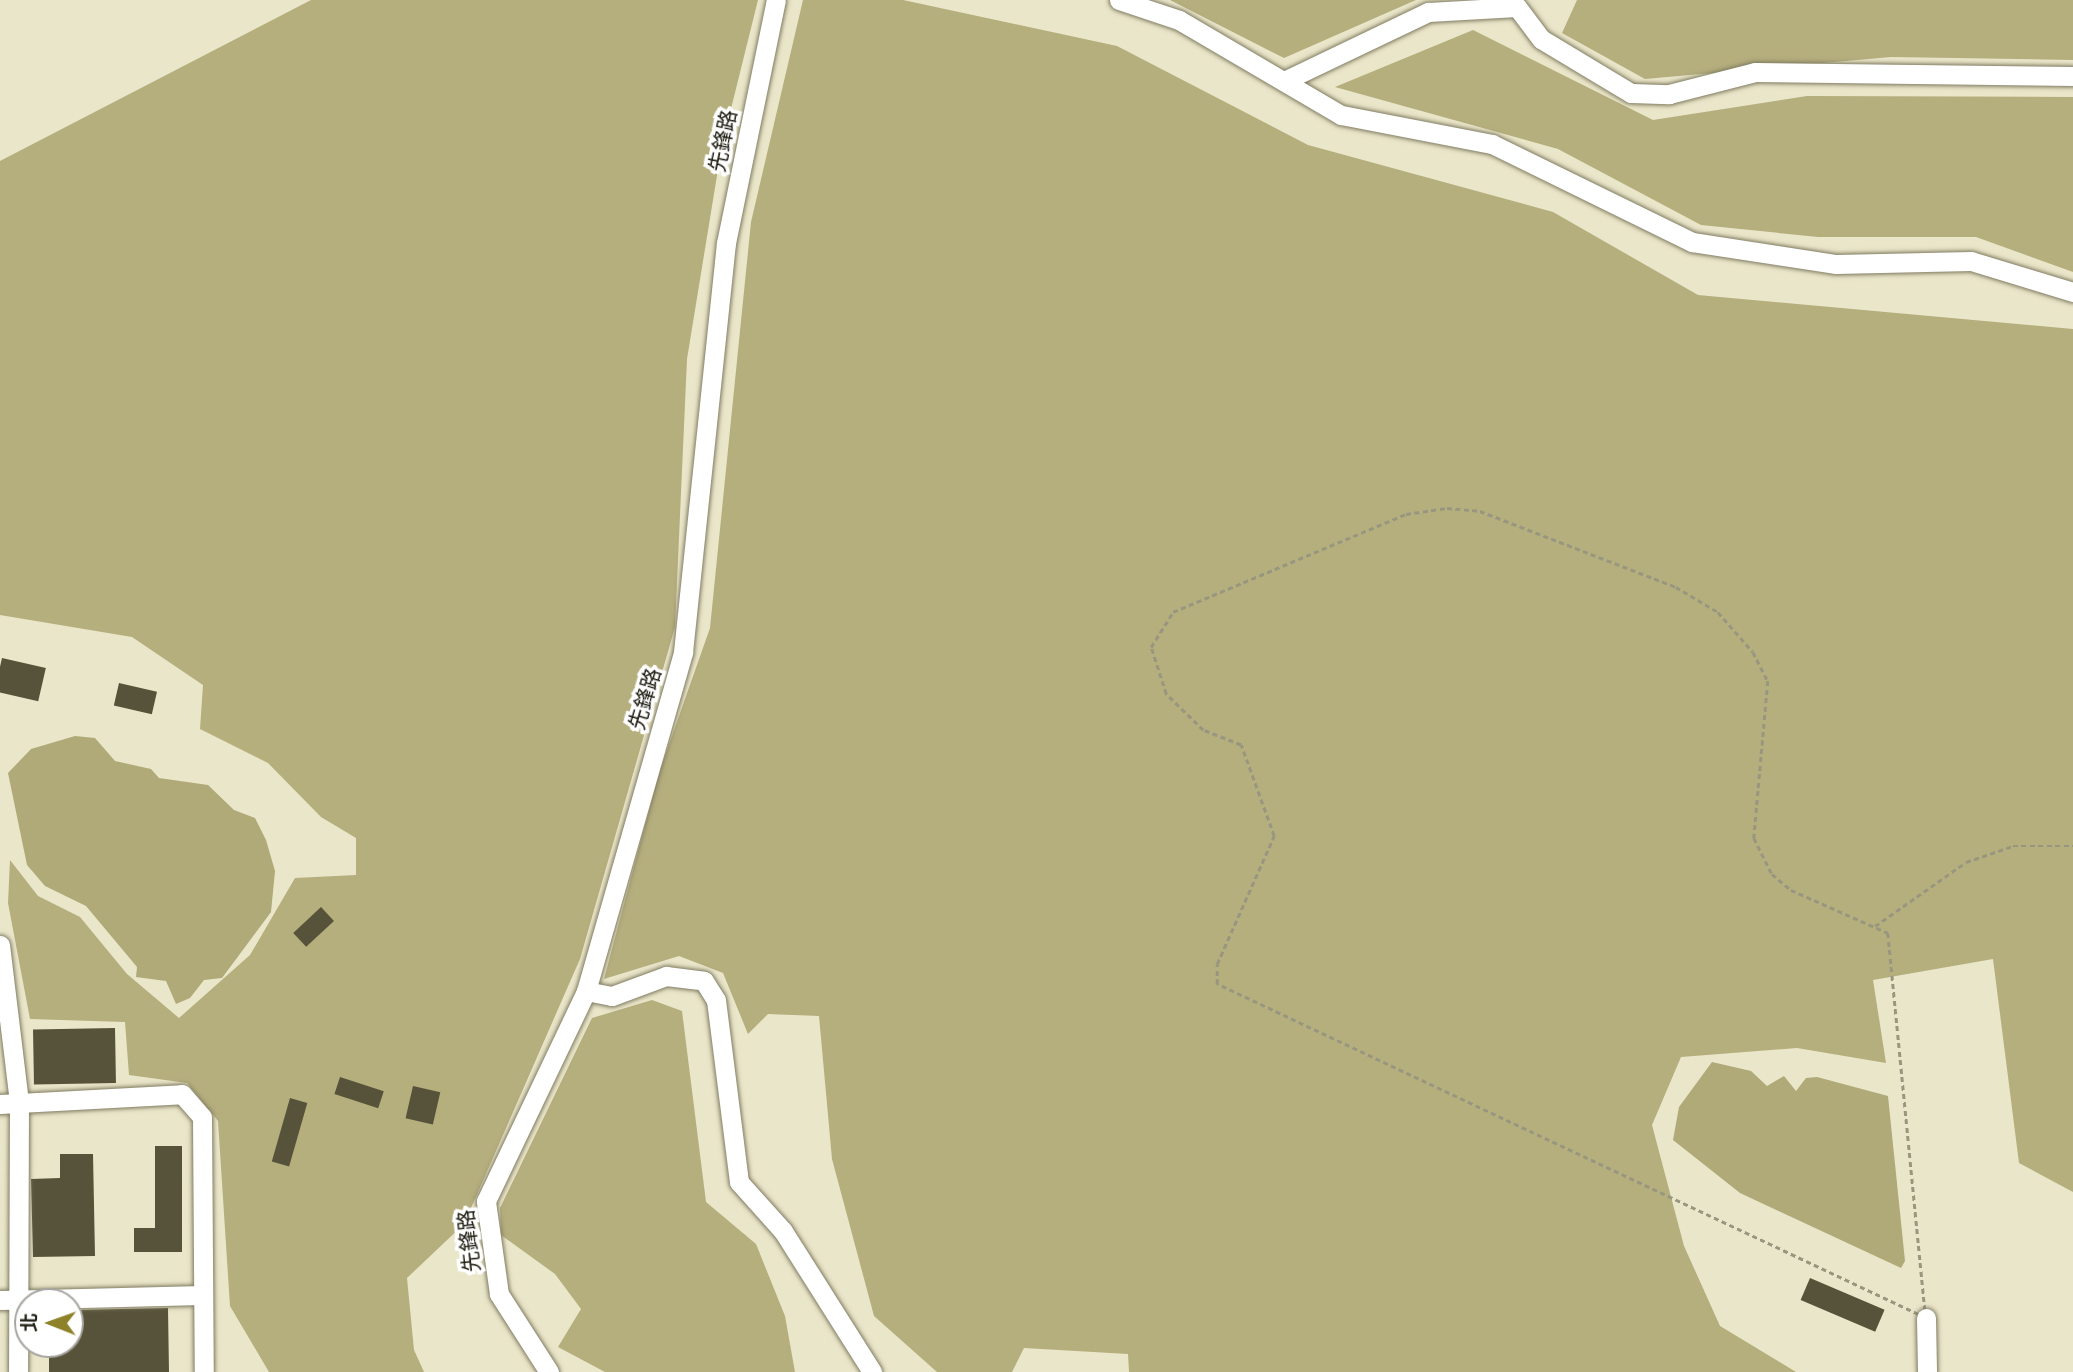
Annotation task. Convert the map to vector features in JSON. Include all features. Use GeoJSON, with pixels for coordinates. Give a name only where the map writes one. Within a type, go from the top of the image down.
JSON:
{"type":"FeatureCollection","features":[{"type":"Feature","properties":{"kind":"street","name":"先鋒路"},"geometry":{"type":"LineString","coordinates":[[548,1372],[499,1294],[486,1201],[586,991],[683,652],[726,243],[776,0]]}},
{"type":"Feature","properties":{"kind":"street"},"geometry":{"type":"LineString","coordinates":[[1119,0],[1179,20],[1341,115],[1492,144],[1692,242],[1836,264],[1971,261],[2073,292]]}},
{"type":"Feature","properties":{"kind":"street"},"geometry":{"type":"LineString","coordinates":[[1284,81],[1428,12],[1517,7],[1541,39],[1631,93],[1669,94],[1755,72],[2073,76]]}},
{"type":"Feature","properties":{"kind":"street"},"geometry":{"type":"LineString","coordinates":[[0,945],[9,1104],[9,1300],[18,1372]]}},
{"type":"Feature","properties":{"kind":"street"},"geometry":{"type":"LineString","coordinates":[[586,991],[612,996],[666,976],[704,981],[716,1000],[739,1182],[783,1231],[872,1372]]}},
{"type":"Feature","properties":{"kind":"street"},"geometry":{"type":"LineString","coordinates":[[9,1104],[182,1094],[202,1117],[207,1140],[204,1372]]}},
{"type":"Feature","properties":{"kind":"street"},"geometry":{"type":"LineString","coordinates":[[9,1300],[203,1295]]}},
{"type":"Feature","properties":{"kind":"street"},"geometry":{"type":"LineString","coordinates":[[1926,1318],[1927,1372]]}},
{"type":"Feature","properties":{"kind":"path"},"geometry":{"type":"LineString","coordinates":[[1447,508],[1492,516],[1676,587],[1718,612],[1768,681],[1754,838],[1772,874],[1791,890],[1888,933],[1899,998],[1926,1318],[1217,984],[1217,964],[1274,836],[1241,745],[1203,730],[1166,694],[1151,647],[1173,612],[1358,532],[1447,508]]}},
{"type":"Feature","properties":{"kind":"path"},"geometry":{"type":"LineString","coordinates":[[1875,926],[1966,862],[2013,846],[2073,846]]}},
{"type":"Feature","properties":{"kind":"shaded area"},"geometry":{"type":"Polygon","coordinates":[[[311,0],[758,0],[722,145],[687,359],[675,627],[580,959],[464,1224],[407,1278],[414,1350],[424,1372],[269,1372],[230,1306],[218,1121],[187,1083],[129,1075],[125,1022],[30,1019],[8,903],[10,860],[38,896],[80,917],[127,974],[179,1018],[250,955],[295,878],[356,875],[356,838],[321,817],[268,763],[200,729],[203,685],[132,637],[0,615],[0,161],[311,0]]]}},
{"type":"Feature","properties":{"kind":"shaded area"},"geometry":{"type":"Polygon","coordinates":[[[803,0],[903,0],[1117,46],[1308,145],[1553,212],[1698,295],[2073,329],[2073,1192],[2019,1163],[1993,959],[1873,980],[1886,1063],[1797,1048],[1681,1057],[1652,1125],[1684,1246],[1720,1326],[1796,1372],[1129,1372],[1128,1354],[1024,1348],[1012,1372],[937,1372],[874,1316],[832,1159],[819,1016],[768,1014],[748,1034],[723,973],[679,956],[604,979],[659,773],[710,628],[751,222],[803,0]]]}},
{"type":"Feature","properties":{"kind":"shaded area"},"geometry":{"type":"Polygon","coordinates":[[[1170,0],[1416,0],[1284,58],[1170,0]]]}},
{"type":"Feature","properties":{"kind":"shaded area"},"geometry":{"type":"Polygon","coordinates":[[[1577,0],[2073,0],[2073,60],[1891,57],[1645,79],[1562,33],[1577,0]]]}},
{"type":"Feature","properties":{"kind":"shaded area"},"geometry":{"type":"Polygon","coordinates":[[[1473,30],[1653,120],[1807,96],[2073,97],[2073,272],[1976,237],[1818,237],[1701,225],[1558,149],[1335,87],[1473,30]]]}},
{"type":"Feature","properties":{"kind":"shaded area"},"geometry":{"type":"Polygon","coordinates":[[[75,736],[95,738],[115,761],[151,769],[159,778],[208,785],[234,810],[255,818],[266,840],[275,871],[271,912],[222,978],[204,980],[190,998],[176,1004],[166,981],[136,977],[137,967],[86,906],[45,886],[27,865],[8,773],[31,749],[75,736]]]}},
{"type":"Feature","properties":{"kind":"shaded area"},"geometry":{"type":"Polygon","coordinates":[[[652,1000],[682,1011],[706,1202],[756,1244],[785,1316],[795,1372],[605,1372],[558,1347],[581,1309],[555,1274],[501,1235],[500,1208],[592,1018],[652,1000]]]}},
{"type":"Feature","properties":{"kind":"shaded area"},"geometry":{"type":"Polygon","coordinates":[[[1712,1062],[1751,1071],[1767,1086],[1784,1076],[1796,1091],[1806,1078],[1817,1077],[1888,1096],[1905,1261],[1901,1268],[1740,1193],[1673,1140],[1679,1107],[1712,1062]]]}},
{"type":"Feature","properties":{"kind":"building"},"geometry":{"type":"Polygon","coordinates":[[[2,658],[46,668],[38,701],[0,692],[2,658]]]}},
{"type":"Feature","properties":{"kind":"building"},"geometry":{"type":"Polygon","coordinates":[[[119,683],[157,692],[152,714],[114,705],[119,683]]]}},
{"type":"Feature","properties":{"kind":"building"},"geometry":{"type":"Polygon","coordinates":[[[321,907],[334,921],[306,947],[293,933],[321,907]]]}},
{"type":"Feature","properties":{"kind":"building"},"geometry":{"type":"Polygon","coordinates":[[[115,1028],[116,1083],[34,1084],[33,1029],[115,1028]]]}},
{"type":"Feature","properties":{"kind":"building"},"geometry":{"type":"Polygon","coordinates":[[[340,1077],[384,1091],[378,1108],[334,1094],[340,1077]]]}},
{"type":"Feature","properties":{"kind":"building"},"geometry":{"type":"Polygon","coordinates":[[[413,1086],[440,1092],[433,1124],[406,1118],[413,1086]]]}},
{"type":"Feature","properties":{"kind":"building"},"geometry":{"type":"Polygon","coordinates":[[[290,1098],[307,1103],[289,1166],[272,1161],[290,1098]]]}},
{"type":"Feature","properties":{"kind":"building"},"geometry":{"type":"Polygon","coordinates":[[[155,1146],[182,1146],[182,1252],[134,1252],[134,1228],[155,1228],[155,1146]]]}},
{"type":"Feature","properties":{"kind":"building"},"geometry":{"type":"Polygon","coordinates":[[[60,1154],[93,1154],[95,1256],[33,1257],[31,1179],[60,1178],[60,1154]]]}},
{"type":"Feature","properties":{"kind":"building"},"geometry":{"type":"Polygon","coordinates":[[[1810,1278],[1885,1310],[1875,1332],[1801,1300],[1810,1278]]]}},
{"type":"Feature","properties":{"kind":"building"},"geometry":{"type":"Polygon","coordinates":[[[168,1308],[169,1372],[49,1372],[49,1358],[84,1358],[84,1310],[168,1308]]]}}]}
